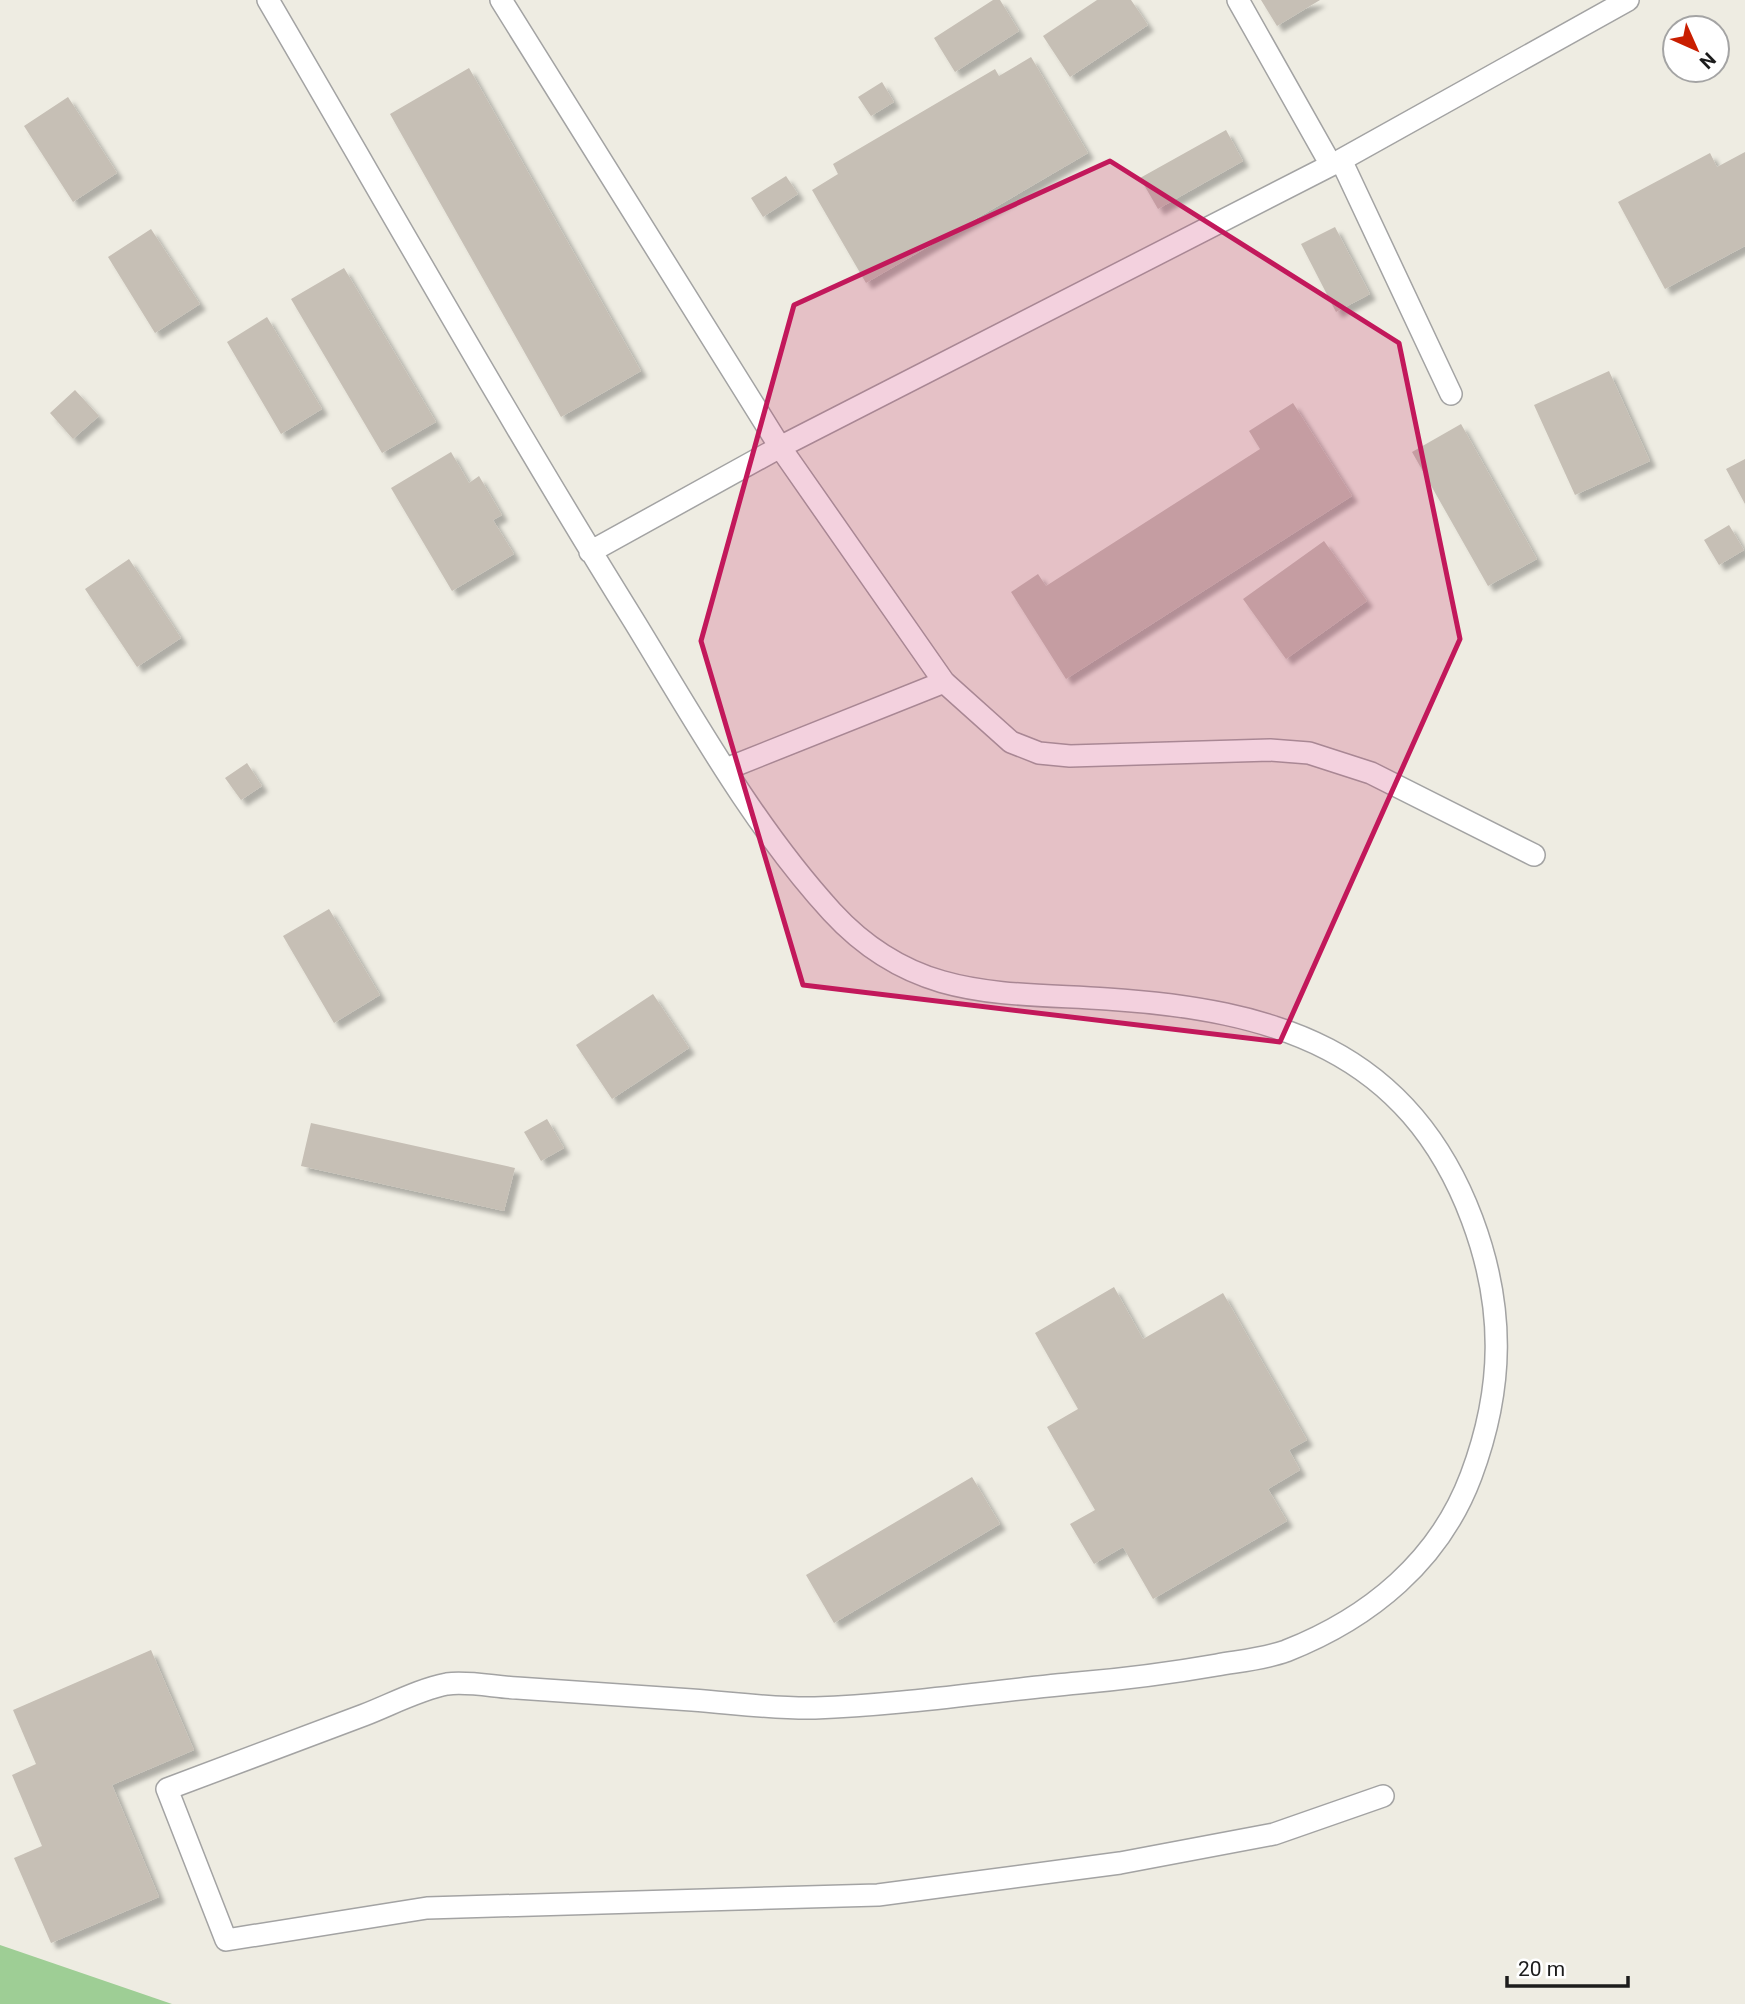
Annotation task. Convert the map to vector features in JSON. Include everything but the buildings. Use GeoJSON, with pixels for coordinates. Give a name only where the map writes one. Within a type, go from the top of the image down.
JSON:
{"type":"FeatureCollection","features":[{"type":"Feature","properties":{"kind":"lane"},"geometry":{"type":"LineString","coordinates":[[268,0],[590,552],[726,769],[798,871],[834,914],[870,946],[910,972],[954,987],[1120,1000],[1214,1011],[1296,1033],[1334,1051],[1378,1079],[1427,1133],[1448,1165],[1478,1235],[1489,1275],[1496,1317],[1497,1364],[1488,1431],[1461,1501],[1432,1549],[1391,1592],[1341,1625],[1277,1655],[1147,1677],[811,1708],[448,1684],[167,1789],[226,1940],[428,1908],[878,1895],[1120,1863],[1274,1834],[1383,1796]]}},
{"type":"Feature","properties":{"kind":"lane"},"geometry":{"type":"LineString","coordinates":[[501,0],[780,447],[944,682],[1011,742],[1039,753],[1070,756],[1270,750],[1309,753],[1371,773],[1534,855]]}},
{"type":"Feature","properties":{"kind":"lane"},"geometry":{"type":"LineString","coordinates":[[1238,0],[1336,162],[1451,394]]}},
{"type":"Feature","properties":{"kind":"lane"},"geometry":{"type":"LineString","coordinates":[[590,552],[780,447],[1336,162],[1628,0]]}},
{"type":"Feature","properties":{"kind":"lane"},"geometry":{"type":"LineString","coordinates":[[726,769],[944,682]]}},
{"type":"Feature","properties":{"kind":"highlighted area"},"geometry":{"type":"Polygon","coordinates":[[[1110,161],[1399,343],[1460,639],[1280,1042],[803,985],[701,641],[794,305],[1110,161]]]}},
{"type":"Feature","properties":{"kind":"green space"},"geometry":{"type":"Polygon","coordinates":[[[0,1945],[172,2004],[0,2004],[0,1945]]]}}]}
